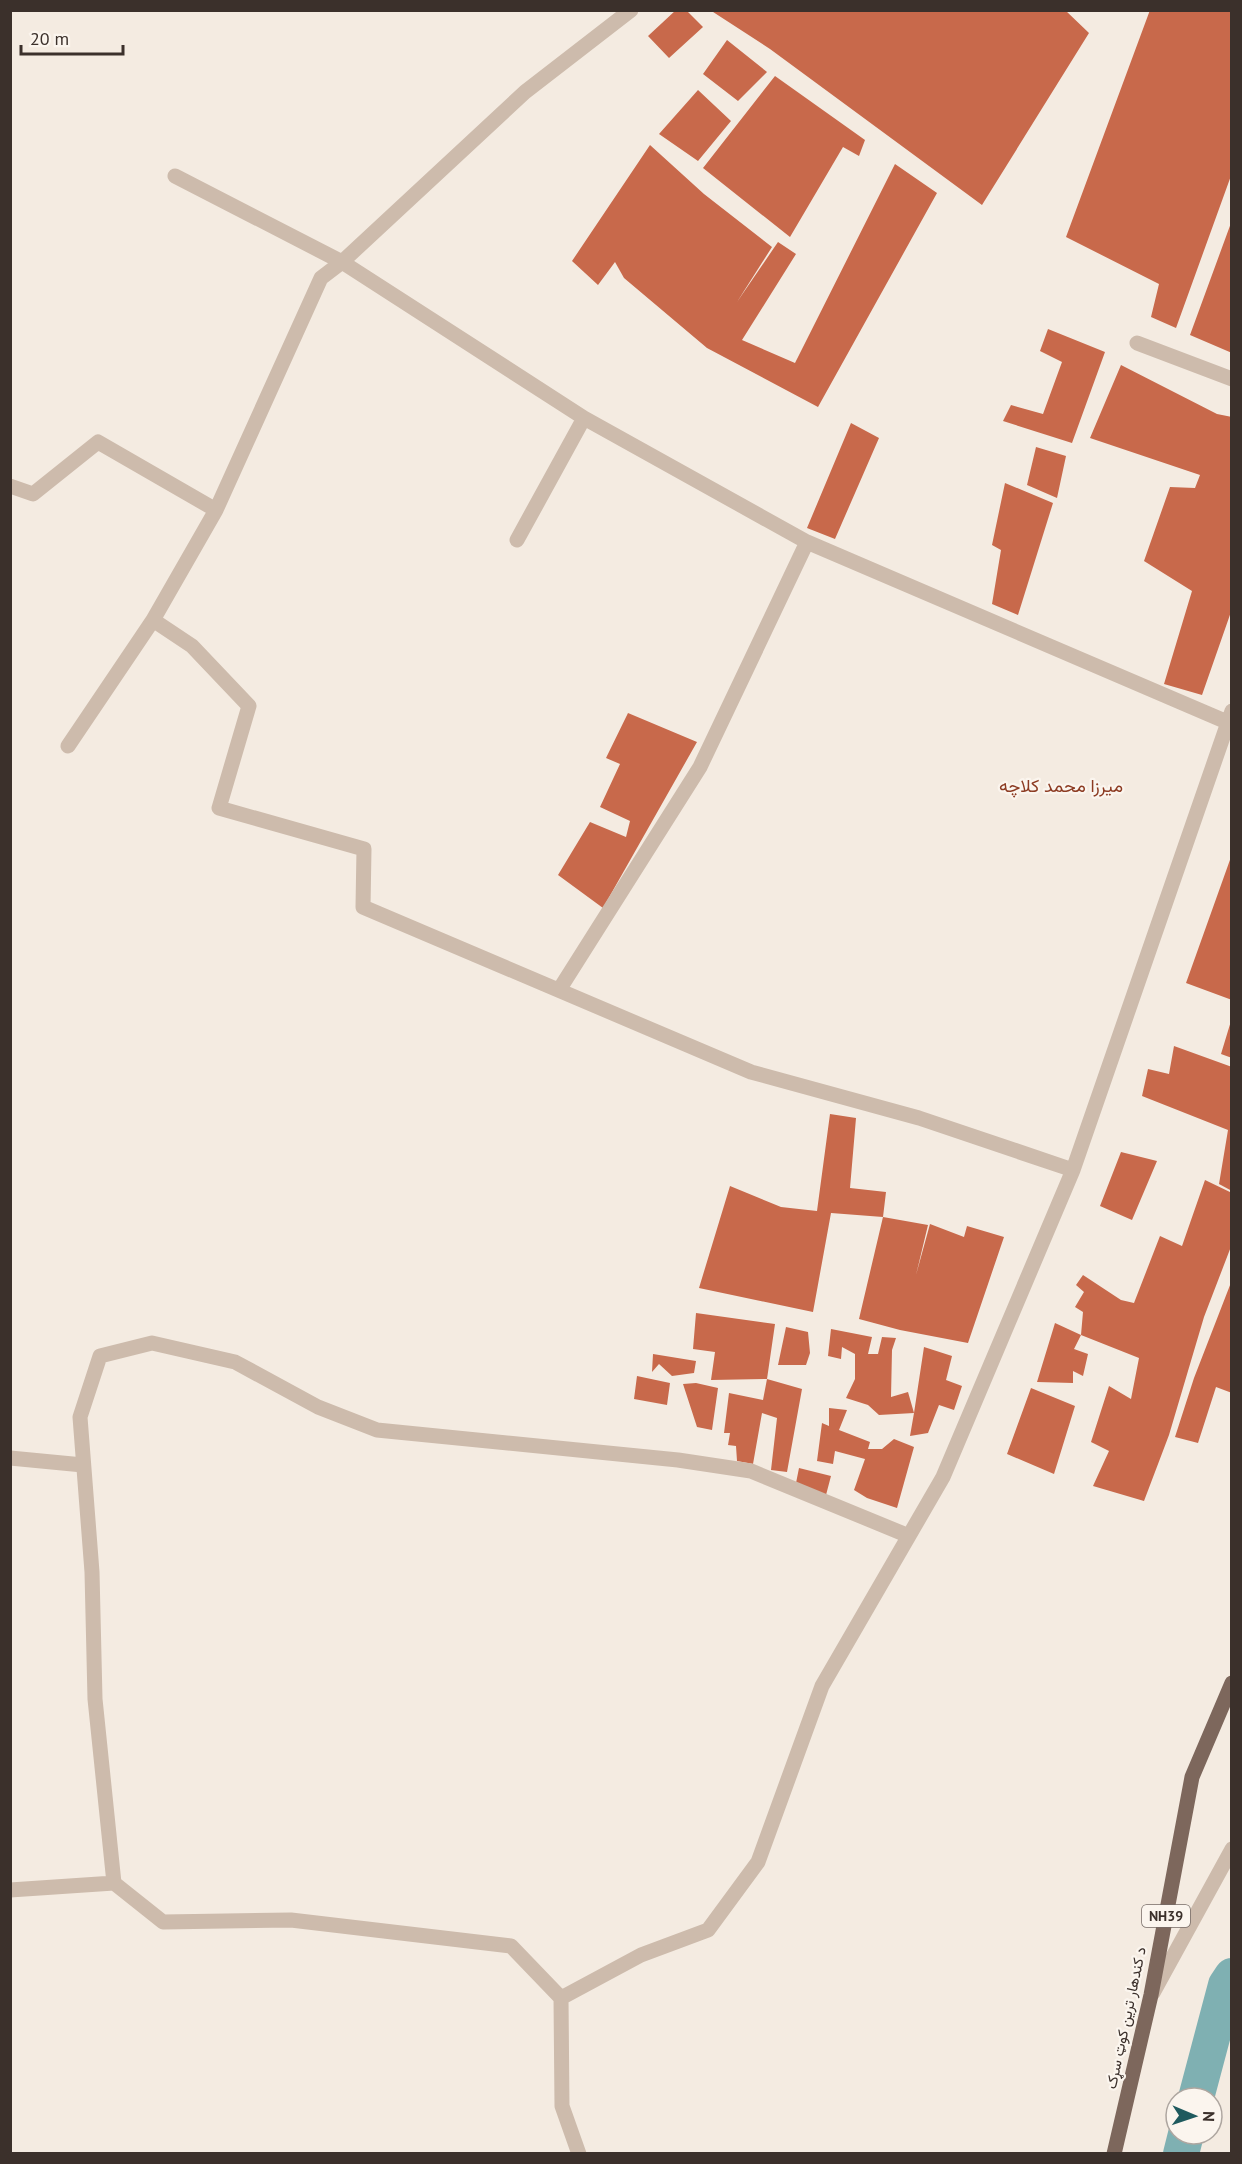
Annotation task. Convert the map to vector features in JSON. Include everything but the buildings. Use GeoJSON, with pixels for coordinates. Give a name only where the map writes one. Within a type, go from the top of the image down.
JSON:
{"type":"FeatureCollection","features":[{"type":"Feature","properties":{"kind":"main road","name":"د کندهار ترين کوټ سړک"},"geometry":{"type":"LineString","coordinates":[[1114,2154],[1151,1995],[1192,1777],[1232,1683]]}},
{"type":"Feature","properties":{"kind":"street"},"geometry":{"type":"LineString","coordinates":[[68,746],[153,620],[216,510],[321,278],[342,262],[525,92],[631,10]]}},
{"type":"Feature","properties":{"kind":"street"},"geometry":{"type":"LineString","coordinates":[[175,176],[342,262],[584,418],[807,542],[1229,716],[1073,1170],[944,1478],[822,1686],[758,1863],[708,1930],[641,1955],[561,1998]]}},
{"type":"Feature","properties":{"kind":"street"},"geometry":{"type":"LineString","coordinates":[[1137,343],[1232,379]]}},
{"type":"Feature","properties":{"kind":"street"},"geometry":{"type":"LineString","coordinates":[[517,540],[584,418]]}},
{"type":"Feature","properties":{"kind":"street"},"geometry":{"type":"LineString","coordinates":[[10,486],[33,494],[98,442],[216,510]]}},
{"type":"Feature","properties":{"kind":"street"},"geometry":{"type":"LineString","coordinates":[[559,990],[700,767],[807,542]]}},
{"type":"Feature","properties":{"kind":"street"},"geometry":{"type":"LineString","coordinates":[[153,620],[192,645],[249,706],[219,808],[364,849],[363,907],[751,1071],[919,1118],[1073,1170]]}},
{"type":"Feature","properties":{"kind":"street"},"geometry":{"type":"LineString","coordinates":[[114,1882],[95,1699],[92,1572],[80,1417],[100,1356],[152,1343],[235,1362],[318,1407],[377,1430],[678,1460],[751,1471],[909,1536]]}},
{"type":"Feature","properties":{"kind":"street"},"geometry":{"type":"LineString","coordinates":[[10,1458],[83,1465]]}},
{"type":"Feature","properties":{"kind":"street"},"geometry":{"type":"LineString","coordinates":[[1151,1995],[1232,1850]]}},
{"type":"Feature","properties":{"kind":"street"},"geometry":{"type":"LineString","coordinates":[[10,1890],[114,1882],[163,1922],[291,1920],[511,1946],[561,1998],[562,2106],[579,2154]]}},
{"type":"Feature","properties":{"kind":"waterway"},"geometry":{"type":"LineString","coordinates":[[1199,2086],[1226,1985],[1232,1976]]}},
{"type":"Feature","properties":{"kind":"waterway"},"geometry":{"type":"LineString","coordinates":[[1181,2154],[1183,2146]]}},
{"type":"Feature","properties":{"kind":"district","name":"میرزا محمد کلاچه"},"geometry":{"type":"Point","coordinates":[1061,786]}}]}
